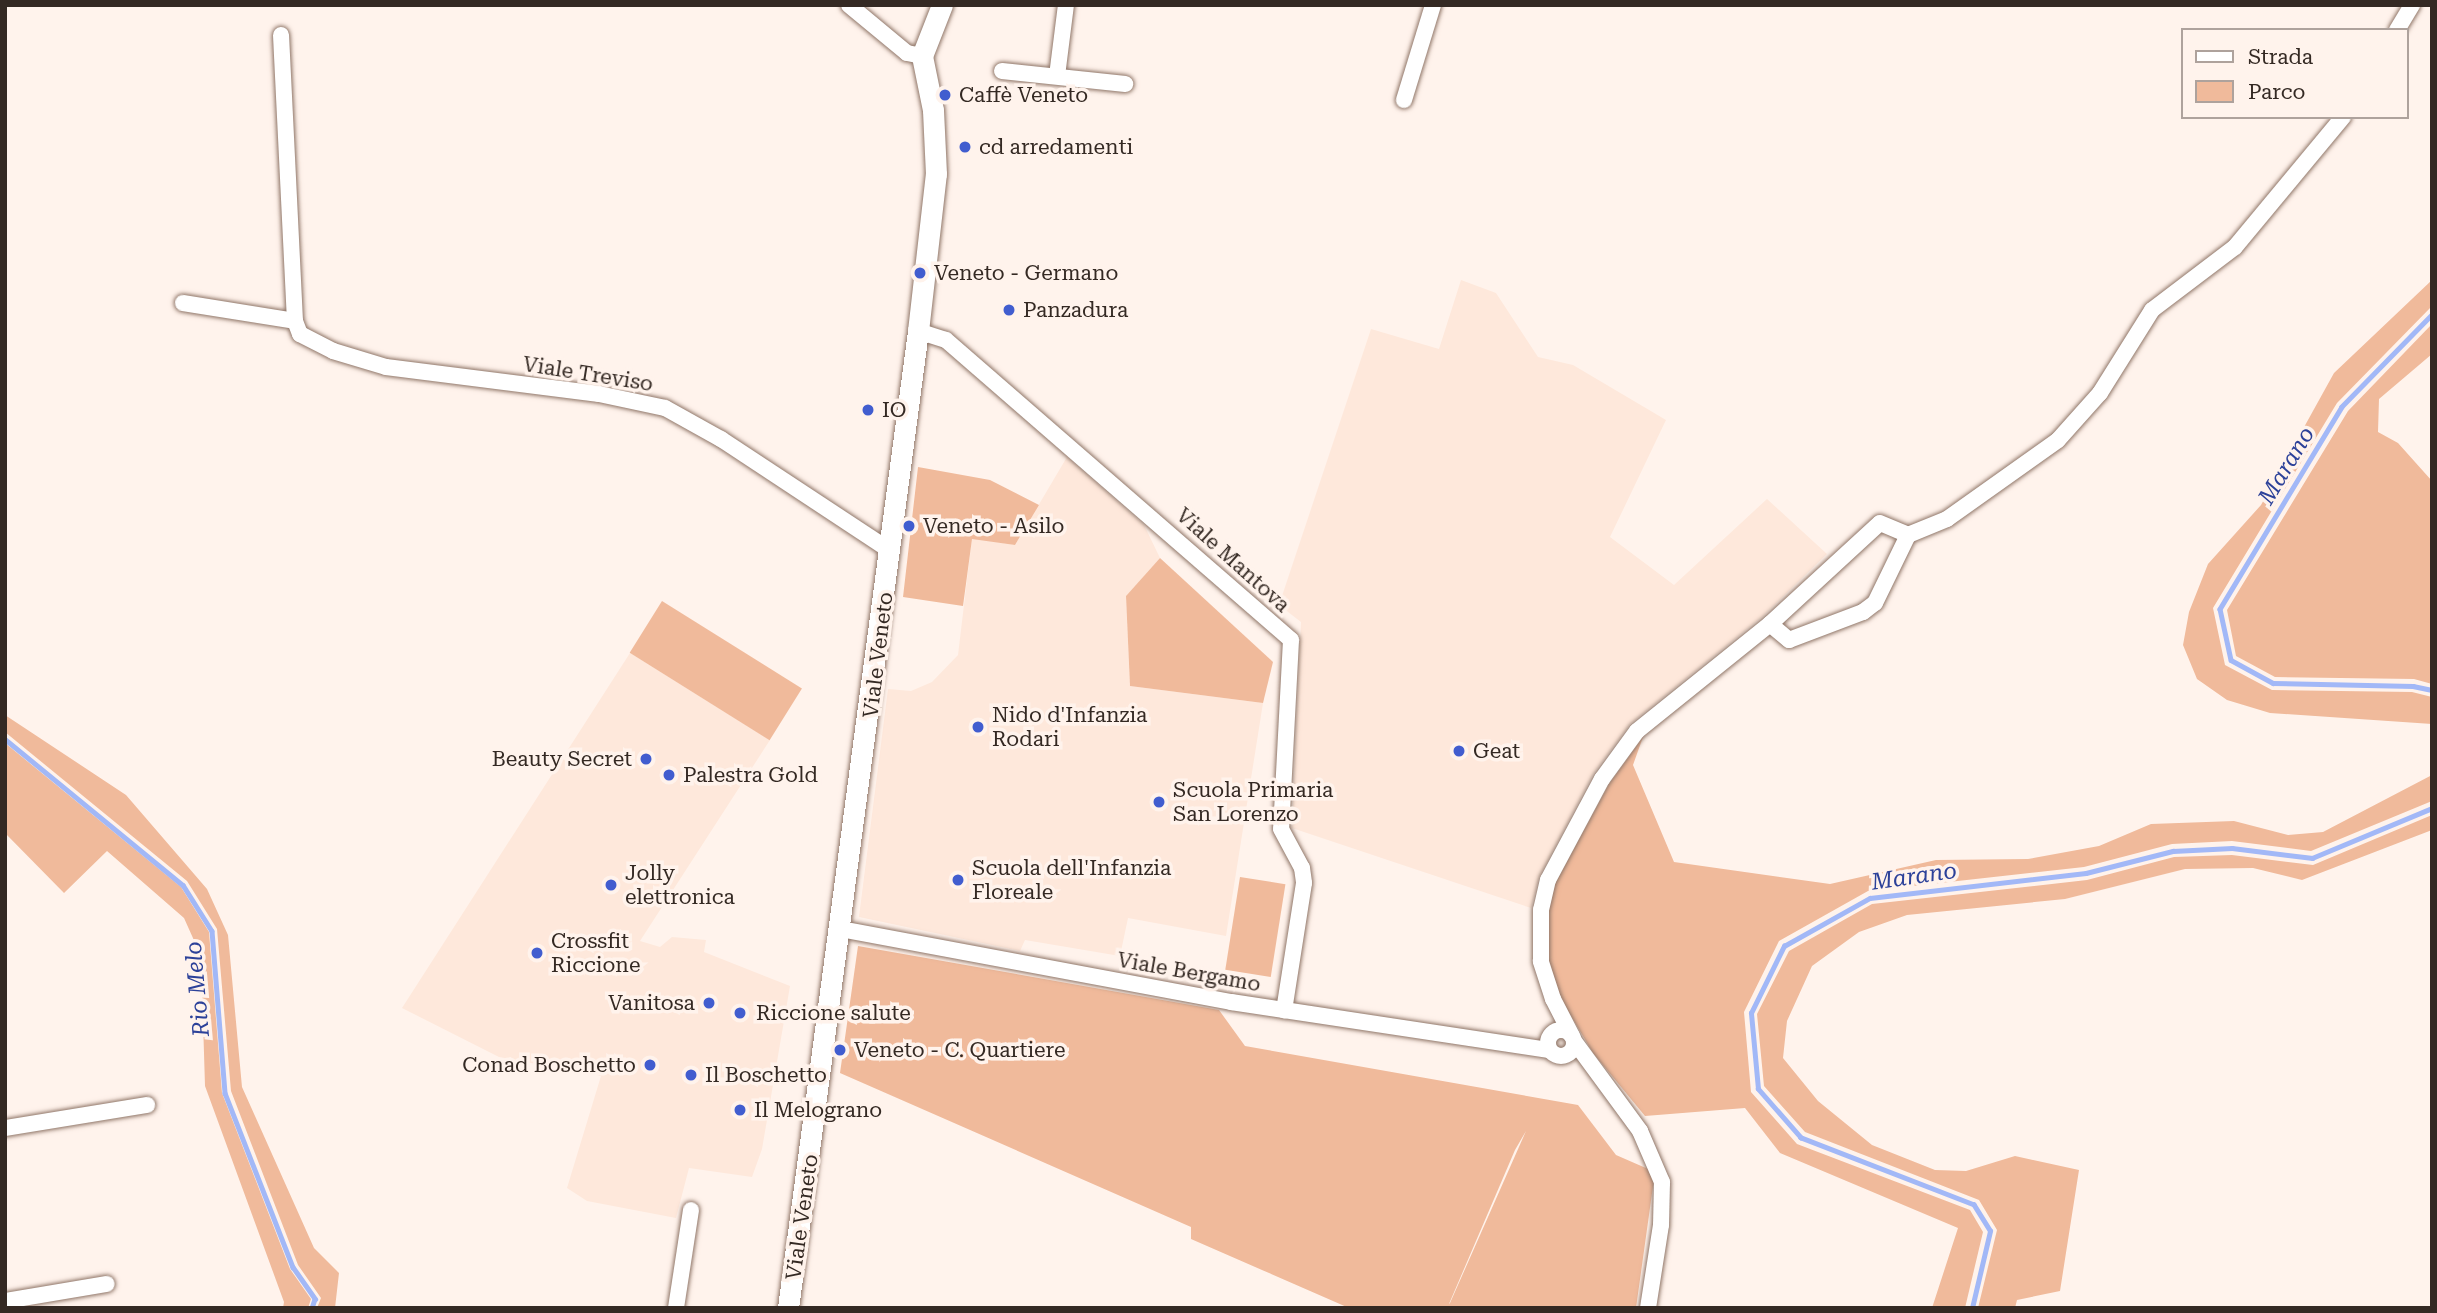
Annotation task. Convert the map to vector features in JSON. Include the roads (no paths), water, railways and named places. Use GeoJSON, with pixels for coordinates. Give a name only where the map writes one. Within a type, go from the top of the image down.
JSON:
{"type":"FeatureCollection","features":[{"type":"Feature","properties":{"kind":"main road"},"geometry":{"type":"LineString","coordinates":[[922,56],[942,5]]}},
{"type":"Feature","properties":{"kind":"main road","name":"Viale Veneto"},"geometry":{"type":"LineString","coordinates":[[788,1308],[891,551],[936,174],[933,110],[922,56]]}},
{"type":"Feature","properties":{"kind":"street"},"geometry":{"type":"LineString","coordinates":[[849,5],[907,53],[922,56]]}},
{"type":"Feature","properties":{"kind":"street"},"geometry":{"type":"LineString","coordinates":[[1057,76],[1066,5]]}},
{"type":"Feature","properties":{"kind":"street"},"geometry":{"type":"LineString","coordinates":[[1404,100],[1433,5]]}},
{"type":"Feature","properties":{"kind":"street"},"geometry":{"type":"LineString","coordinates":[[2398,28],[2412,5]]}},
{"type":"Feature","properties":{"kind":"street"},"geometry":{"type":"LineString","coordinates":[[183,303],[295,321],[281,35]]}},
{"type":"Feature","properties":{"kind":"street"},"geometry":{"type":"LineString","coordinates":[[1002,71],[1125,84]]}},
{"type":"Feature","properties":{"kind":"street"},"geometry":{"type":"LineString","coordinates":[[1770,624],[1789,640],[1863,612],[1875,603],[1908,535],[1947,519],[2058,440],[2100,393],[2152,310],[2235,247],[2341,119]]}},
{"type":"Feature","properties":{"kind":"street","name":"Viale Treviso"},"geometry":{"type":"LineString","coordinates":[[295,321],[300,334],[310,342],[386,367],[599,394],[665,408],[721,439],[891,551]]}},
{"type":"Feature","properties":{"kind":"street","name":"Viale Mantova"},"geometry":{"type":"LineString","coordinates":[[918,331],[946,340],[1291,640],[1280,829],[1302,868],[1304,883],[1284,1010]]}},
{"type":"Feature","properties":{"kind":"street"},"geometry":{"type":"LineString","coordinates":[[1572,1044],[1541,961],[1541,910],[1548,880],[1602,779],[1637,731],[1770,624],[1880,523],[1908,535]]}},
{"type":"Feature","properties":{"kind":"street","name":"Viale Bergamo"},"geometry":{"type":"LineString","coordinates":[[841,929],[1284,1010],[1531,1047],[1550,1040]]}},
{"type":"Feature","properties":{"kind":"street"},"geometry":{"type":"LineString","coordinates":[[1553,999],[1550,1040],[1558,1056],[1572,1044]]}},
{"type":"Feature","properties":{"kind":"street"},"geometry":{"type":"LineString","coordinates":[[1550,1040],[1564,1030],[1650,1147],[1662,1182],[1661,1225],[1648,1308]]}},
{"type":"Feature","properties":{"kind":"street"},"geometry":{"type":"LineString","coordinates":[[5,1128],[147,1105]]}},
{"type":"Feature","properties":{"kind":"street"},"geometry":{"type":"LineString","coordinates":[[676,1308],[691,1210]]}},
{"type":"Feature","properties":{"kind":"street"},"geometry":{"type":"LineString","coordinates":[[5,1301],[107,1284]]}},
{"type":"Feature","properties":{"kind":"waterway","name":"Marano"},"geometry":{"type":"LineString","coordinates":[[2432,315],[2342,407],[2220,609],[2231,660],[2273,683],[2413,686],[2432,690]]}},
{"type":"Feature","properties":{"kind":"waterway","name":"Rio Melo"},"geometry":{"type":"LineString","coordinates":[[5,739],[183,885],[212,931],[225,1093],[293,1267],[315,1299],[312,1308]]}},
{"type":"Feature","properties":{"kind":"waterway","name":"Marano"},"geometry":{"type":"LineString","coordinates":[[1972,1308],[1990,1231],[1974,1205],[1801,1138],[1758,1089],[1751,1013],[1784,946],[1870,898],[2086,873],[2173,851],[2232,848],[2312,858],[2432,808]]}},
{"type":"Feature","properties":{"kind":"place","name":"Caffè Veneto"},"geometry":{"type":"Point","coordinates":[945,95]}},
{"type":"Feature","properties":{"kind":"place","name":"cd arredamenti"},"geometry":{"type":"Point","coordinates":[965,147]}},
{"type":"Feature","properties":{"kind":"place","name":"Veneto - Germano"},"geometry":{"type":"Point","coordinates":[920,273]}},
{"type":"Feature","properties":{"kind":"place","name":"Panzadura"},"geometry":{"type":"Point","coordinates":[1009,310]}},
{"type":"Feature","properties":{"kind":"place","name":"IO"},"geometry":{"type":"Point","coordinates":[868,410]}},
{"type":"Feature","properties":{"kind":"place","name":"Veneto - Asilo"},"geometry":{"type":"Point","coordinates":[909,526]}},
{"type":"Feature","properties":{"kind":"place","name":"Nido d'Infanzia Rodari"},"geometry":{"type":"Point","coordinates":[978,727]}},
{"type":"Feature","properties":{"kind":"place","name":"Geat"},"geometry":{"type":"Point","coordinates":[1459,751]}},
{"type":"Feature","properties":{"kind":"place","name":"Beauty Secret"},"geometry":{"type":"Point","coordinates":[646,759]}},
{"type":"Feature","properties":{"kind":"place","name":"Palestra Gold"},"geometry":{"type":"Point","coordinates":[669,775]}},
{"type":"Feature","properties":{"kind":"place","name":"Scuola Primaria San Lorenzo"},"geometry":{"type":"Point","coordinates":[1159,802]}},
{"type":"Feature","properties":{"kind":"place","name":"Scuola dell'Infanzia Floreale"},"geometry":{"type":"Point","coordinates":[958,880]}},
{"type":"Feature","properties":{"kind":"place","name":"Jolly elettronica"},"geometry":{"type":"Point","coordinates":[611,885]}},
{"type":"Feature","properties":{"kind":"place","name":"Crossfit Riccione"},"geometry":{"type":"Point","coordinates":[537,953]}},
{"type":"Feature","properties":{"kind":"place","name":"Vanitosa"},"geometry":{"type":"Point","coordinates":[709,1003]}},
{"type":"Feature","properties":{"kind":"place","name":"Riccione salute"},"geometry":{"type":"Point","coordinates":[740,1013]}},
{"type":"Feature","properties":{"kind":"place","name":"Veneto - C. Quartiere"},"geometry":{"type":"Point","coordinates":[840,1050]}},
{"type":"Feature","properties":{"kind":"place","name":"Conad Boschetto"},"geometry":{"type":"Point","coordinates":[650,1065]}},
{"type":"Feature","properties":{"kind":"place","name":"Il Boschetto"},"geometry":{"type":"Point","coordinates":[691,1075]}},
{"type":"Feature","properties":{"kind":"place","name":"Il Melograno"},"geometry":{"type":"Point","coordinates":[740,1110]}}]}
